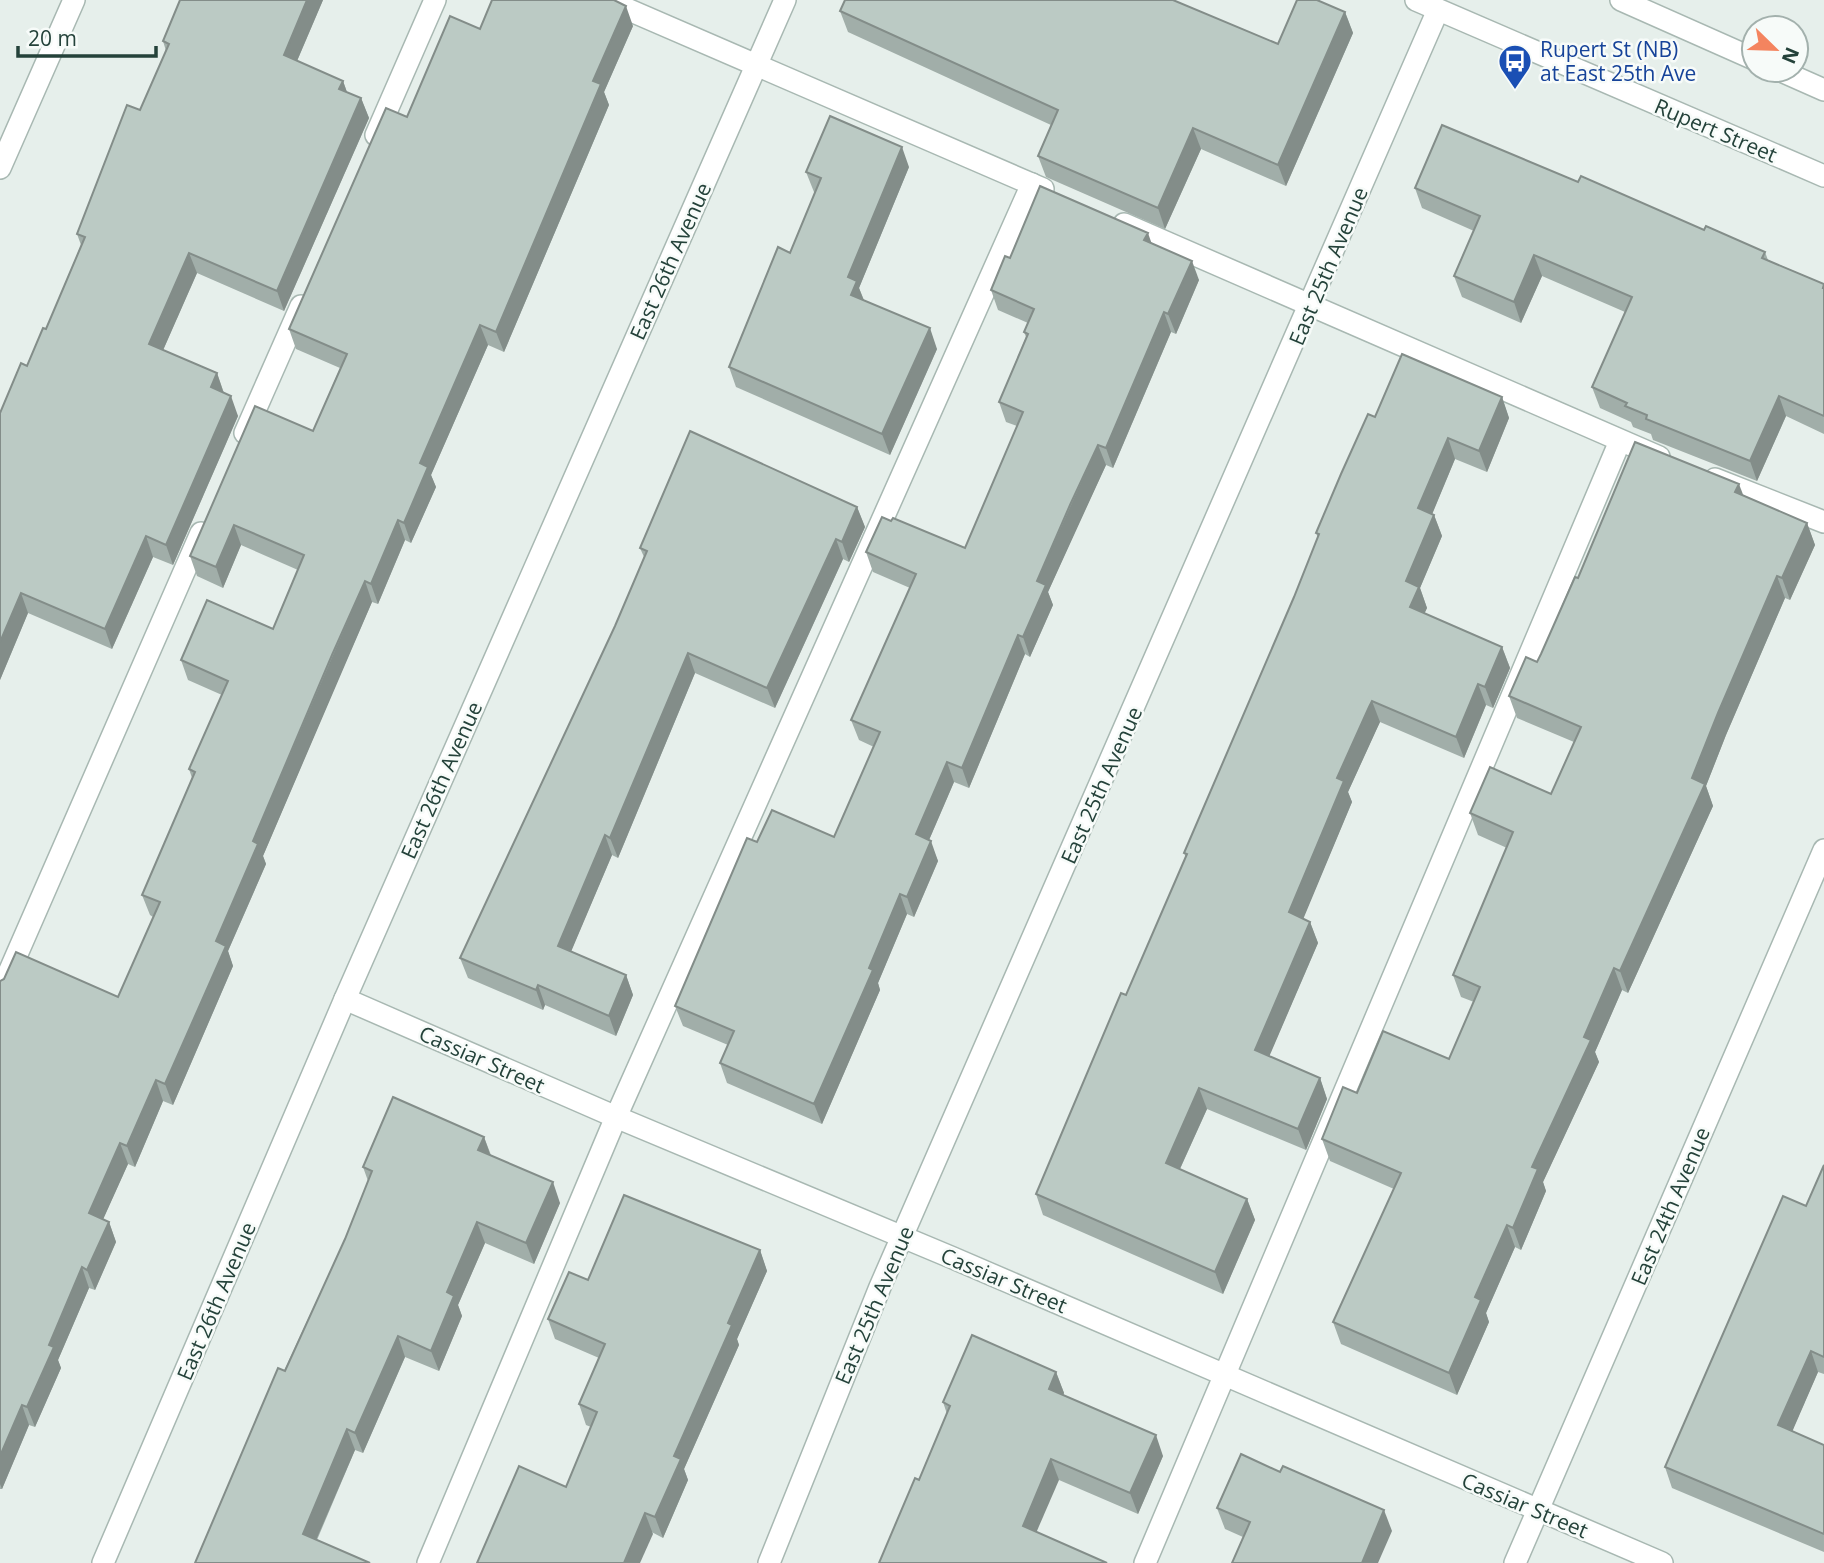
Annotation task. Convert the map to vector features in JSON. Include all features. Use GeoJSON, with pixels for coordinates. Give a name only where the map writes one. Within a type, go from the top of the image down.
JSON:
{"type":"FeatureCollection","features":[{"type":"Feature","properties":{"kind":"street"},"geometry":{"type":"LineString","coordinates":[[0,168],[74,0]]}},
{"type":"Feature","properties":{"kind":"street"},"geometry":{"type":"LineString","coordinates":[[368,153],[435,0]]}},
{"type":"Feature","properties":{"kind":"street"},"geometry":{"type":"LineString","coordinates":[[606,0],[1068,200]]}},
{"type":"Feature","properties":{"kind":"street","name":"East 26th Avenue"},"geometry":{"type":"LineString","coordinates":[[103,1563],[345,999],[785,0]]}},
{"type":"Feature","properties":{"kind":"street","name":"Rupert Street"},"geometry":{"type":"LineString","coordinates":[[1416,0],[1824,176]]}},
{"type":"Feature","properties":{"kind":"street"},"geometry":{"type":"LineString","coordinates":[[1620,0],[1740,53]]}},
{"type":"Feature","properties":{"kind":"street","name":"East 25th Avenue"},"geometry":{"type":"LineString","coordinates":[[769,1563],[902,1238],[1438,10]]}},
{"type":"Feature","properties":{"kind":"street"},"geometry":{"type":"LineString","coordinates":[[428,1563],[616,1117],[1031,184]]}},
{"type":"Feature","properties":{"kind":"street"},"geometry":{"type":"LineString","coordinates":[[1105,216],[1620,441],[1824,522]]}},
{"type":"Feature","properties":{"kind":"street"},"geometry":{"type":"LineString","coordinates":[[234,458],[307,293]]}},
{"type":"Feature","properties":{"kind":"street"},"geometry":{"type":"LineString","coordinates":[[1145,1563],[1620,441]]}},
{"type":"Feature","properties":{"kind":"street"},"geometry":{"type":"LineString","coordinates":[[0,993],[212,509]]}},
{"type":"Feature","properties":{"kind":"street","name":"East 24th Avenue"},"geometry":{"type":"LineString","coordinates":[[1515,1563],[1824,850]]}},
{"type":"Feature","properties":{"kind":"street","name":"Cassiar Street"},"geometry":{"type":"LineString","coordinates":[[345,999],[1662,1563]]}},
{"type":"Feature","properties":{"kind":"building"},"geometry":{"type":"Polygon","coordinates":[[[180,0],[307,0],[284,55],[343,81],[339,89],[361,98],[277,291],[189,253],[149,344],[217,373],[211,387],[231,396],[166,545],[146,536],[105,629],[21,593],[0,642],[0,413],[21,363],[27,366],[43,328],[46,329],[85,237],[77,234],[127,105],[140,110],[169,44],[163,41],[180,0]]]}},
{"type":"Feature","properties":{"kind":"building"},"geometry":{"type":"Polygon","coordinates":[[[492,0],[614,0],[626,6],[593,81],[601,84],[496,332],[480,325],[420,463],[428,467],[404,523],[398,520],[371,584],[365,581],[332,655],[253,841],[258,844],[216,941],[226,946],[165,1084],[156,1080],[127,1146],[120,1143],[89,1213],[109,1222],[87,1270],[82,1267],[49,1345],[54,1347],[27,1407],[22,1405],[0,1456],[0,981],[4,979],[16,952],[118,997],[160,902],[142,895],[195,772],[189,769],[228,681],[181,660],[207,600],[273,629],[304,555],[234,525],[216,567],[190,556],[255,406],[313,431],[347,354],[289,329],[386,108],[407,117],[450,16],[480,29],[492,0]]]}},
{"type":"Feature","properties":{"kind":"building"},"geometry":{"type":"Polygon","coordinates":[[[845,0],[1173,0],[1278,44],[1297,0],[1317,0],[1345,12],[1278,165],[1193,128],[1158,208],[1038,156],[1058,110],[840,11],[845,0]]]}},
{"type":"Feature","properties":{"kind":"building"},"geometry":{"type":"Polygon","coordinates":[[[830,116],[902,147],[848,277],[857,281],[851,295],[930,328],[882,434],[729,367],[778,247],[790,253],[821,178],[806,172],[830,116]]]}},
{"type":"Feature","properties":{"kind":"building"},"geometry":{"type":"Polygon","coordinates":[[[1442,125],[1578,182],[1581,176],[1704,230],[1706,226],[1765,252],[1762,258],[1824,284],[1824,416],[1779,396],[1750,461],[1646,419],[1647,415],[1625,406],[1627,403],[1592,387],[1632,297],[1534,255],[1514,302],[1454,276],[1480,216],[1415,188],[1442,125]]]}},
{"type":"Feature","properties":{"kind":"building"},"geometry":{"type":"Polygon","coordinates":[[[1040,186],[1148,233],[1144,240],[1192,261],[1168,314],[1164,312],[1106,448],[1098,445],[1070,505],[1037,581],[1046,585],[1023,637],[1018,635],[962,768],[947,762],[916,834],[931,841],[907,897],[900,894],[869,968],[873,970],[814,1104],[720,1063],[734,1031],[675,1006],[747,838],[757,842],[772,810],[834,837],[880,732],[851,720],[916,574],[866,552],[882,517],[891,521],[893,518],[965,548],[1023,412],[999,402],[1028,334],[1024,332],[1034,309],[991,290],[1005,256],[1010,258],[1040,186]]]}},
{"type":"Feature","properties":{"kind":"building"},"geometry":{"type":"Polygon","coordinates":[[[1402,354],[1502,397],[1479,451],[1448,438],[1418,508],[1434,515],[1406,581],[1419,587],[1410,607],[1502,647],[1485,687],[1478,684],[1456,737],[1372,701],[1369,707],[1337,778],[1344,781],[1289,912],[1310,922],[1255,1050],[1320,1078],[1298,1129],[1199,1088],[1166,1163],[1247,1199],[1215,1272],[1036,1194],[1121,993],[1126,995],[1187,854],[1184,853],[1294,597],[1319,534],[1316,533],[1341,474],[1368,414],[1375,417],[1402,354]]]}},
{"type":"Feature","properties":{"kind":"building"},"geometry":{"type":"Polygon","coordinates":[[[690,431],[857,507],[842,542],[836,539],[767,688],[688,653],[610,838],[605,835],[558,946],[626,975],[609,1016],[538,985],[536,990],[460,958],[615,626],[647,551],[640,548],[690,431]]]}},
{"type":"Feature","properties":{"kind":"building"},"geometry":{"type":"Polygon","coordinates":[[[1635,442],[1739,484],[1735,492],[1807,523],[1782,578],[1777,576],[1718,713],[1692,778],[1705,784],[1620,971],[1614,968],[1584,1037],[1591,1040],[1532,1167],[1538,1169],[1513,1228],[1507,1225],[1475,1297],[1481,1300],[1449,1373],[1333,1322],[1401,1173],[1322,1139],[1343,1087],[1357,1093],[1383,1031],[1449,1059],[1480,987],[1453,975],[1513,832],[1470,813],[1490,767],[1551,794],[1581,727],[1509,696],[1526,657],[1537,662],[1541,654],[1575,577],[1578,578],[1635,442]]]}},
{"type":"Feature","properties":{"kind":"building"},"geometry":{"type":"Polygon","coordinates":[[[393,1097],[484,1137],[478,1150],[553,1182],[526,1243],[477,1222],[447,1292],[454,1296],[431,1351],[398,1336],[355,1433],[347,1429],[303,1534],[370,1563],[195,1563],[278,1368],[285,1371],[345,1239],[372,1171],[363,1167],[393,1097]]]}},
{"type":"Feature","properties":{"kind":"building"},"geometry":{"type":"Polygon","coordinates":[[[1824,1165],[1824,1357],[1811,1351],[1778,1425],[1824,1445],[1824,1534],[1665,1467],[1783,1196],[1806,1206],[1824,1165]]]}},
{"type":"Feature","properties":{"kind":"building"},"geometry":{"type":"Polygon","coordinates":[[[624,1195],[760,1250],[728,1323],[732,1325],[674,1456],[681,1459],[655,1517],[645,1513],[624,1563],[477,1563],[519,1466],[566,1487],[597,1412],[579,1404],[605,1344],[548,1319],[569,1272],[588,1280],[624,1195]]]}},
{"type":"Feature","properties":{"kind":"building"},"geometry":{"type":"Polygon","coordinates":[[[972,1335],[1056,1372],[1049,1389],[1156,1435],[1130,1493],[1051,1459],[1023,1526],[1107,1563],[879,1563],[915,1478],[919,1480],[950,1406],[943,1402],[972,1335]]]}},
{"type":"Feature","properties":{"kind":"building"},"geometry":{"type":"Polygon","coordinates":[[[1241,1454],[1280,1472],[1283,1466],[1384,1510],[1362,1563],[1232,1563],[1250,1522],[1217,1508],[1241,1454]]]}},
{"type":"Feature","properties":{"kind":"place","name":"Rupert St (NB) at East 25th Ave"},"geometry":{"type":"Point","coordinates":[1515,91]}}]}
